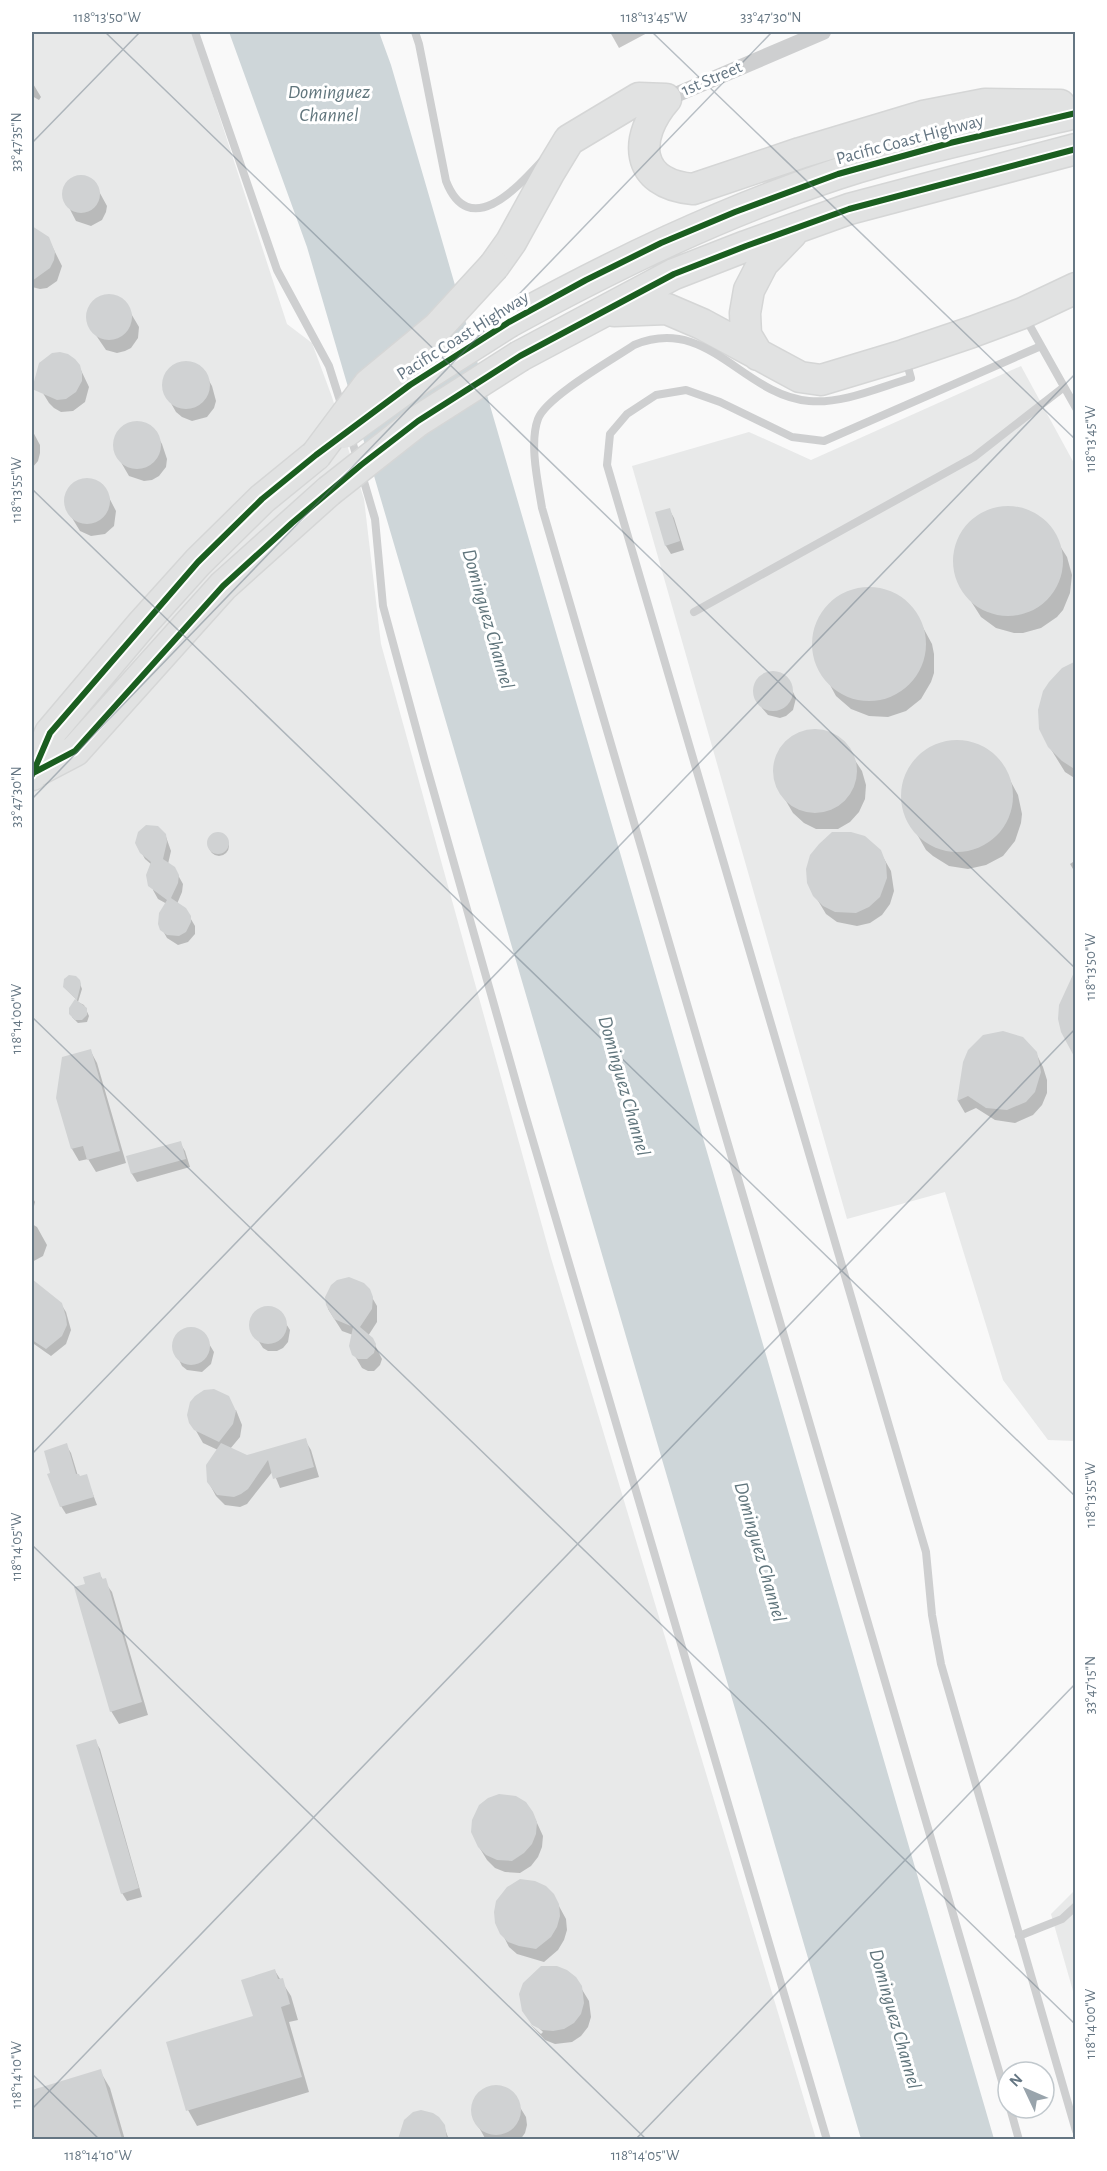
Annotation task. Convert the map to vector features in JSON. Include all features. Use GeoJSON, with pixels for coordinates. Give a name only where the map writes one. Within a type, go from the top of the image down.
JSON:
{"type":"FeatureCollection","features":[{"type":"Feature","properties":{"kind":"highway"},"geometry":{"type":"LineString","coordinates":[[316,455],[369,384],[438,327],[494,266],[511,242],[569,140],[639,98],[666,99]]}},
{"type":"Feature","properties":{"kind":"highway"},"geometry":{"type":"LineString","coordinates":[[666,99],[648,126],[643,146],[645,157],[660,179],[676,188],[693,189],[800,153],[933,114],[985,104],[1076,106]]}},
{"type":"Feature","properties":{"kind":"highway","name":"Pacific Coast Highway"},"geometry":{"type":"LineString","coordinates":[[32,774],[50,733],[111,660],[198,562],[262,499],[316,455],[410,385],[509,322],[661,243],[735,212],[838,174],[950,143],[1076,113]]}},
{"type":"Feature","properties":{"kind":"highway","name":"Pacific Coast Highway"},"geometry":{"type":"LineString","coordinates":[[32,774],[75,751],[223,586],[329,491],[418,421],[520,356],[674,274],[796,228],[849,209],[1076,149]]}},
{"type":"Feature","properties":{"kind":"highway"},"geometry":{"type":"LineString","coordinates":[[758,355],[746,335],[745,313],[749,290],[763,263],[796,228]]}},
{"type":"Feature","properties":{"kind":"highway"},"geometry":{"type":"LineString","coordinates":[[605,312],[667,309],[702,324],[800,377],[821,380],[904,356],[1023,313],[1076,288]]}},
{"type":"Feature","properties":{"kind":"street","name":"1st Street"},"geometry":{"type":"LineString","coordinates":[[666,99],[823,32]]}},
{"type":"Feature","properties":{"kind":"lane"},"geometry":{"type":"LineString","coordinates":[[195,32],[277,270],[329,366],[375,519],[383,606],[425,760],[527,1119],[827,2139]]}},
{"type":"Feature","properties":{"kind":"lane"},"geometry":{"type":"LineString","coordinates":[[415,32],[446,181],[452,195],[459,203],[470,208],[481,208],[509,195],[543,160],[569,140]]}},
{"type":"Feature","properties":{"kind":"lane"},"geometry":{"type":"LineString","coordinates":[[1023,313],[1076,408]]}},
{"type":"Feature","properties":{"kind":"lane"},"geometry":{"type":"LineString","coordinates":[[904,356],[912,378],[828,401],[809,401],[772,390],[712,352],[689,341],[664,337],[644,341],[634,345],[550,403],[537,421],[534,440],[545,519],[996,2061]]}},
{"type":"Feature","properties":{"kind":"lane"},"geometry":{"type":"LineString","coordinates":[[1041,346],[825,441],[792,437],[720,402],[687,390],[656,395],[627,414],[610,434],[607,465],[926,1552],[932,1615],[941,1664],[1076,2131]]}},
{"type":"Feature","properties":{"kind":"lane"},"geometry":{"type":"LineString","coordinates":[[694,612],[974,457],[1064,387]]}},
{"type":"Feature","properties":{"kind":"lane"},"geometry":{"type":"LineString","coordinates":[[1019,1936],[1062,1918],[1076,1906]]}},
{"type":"Feature","properties":{"kind":"lane"},"geometry":{"type":"LineString","coordinates":[[1013,2120],[1019,2139]]}},
{"type":"Feature","properties":{"kind":"shaded area"},"geometry":{"type":"Polygon","coordinates":[[[32,32],[192,32],[287,324],[312,343],[332,397],[364,499],[381,644],[551,1258],[816,2139],[32,2140],[32,32]]]}},
{"type":"Feature","properties":{"kind":"shaded area"},"geometry":{"type":"Polygon","coordinates":[[[1021,366],[1075,465],[1075,1441],[1048,1440],[1003,1380],[945,1192],[847,1219],[632,466],[749,432],[811,460],[1021,366]]]}},
{"type":"Feature","properties":{"kind":"shaded area"},"geometry":{"type":"Polygon","coordinates":[[[1075,1890],[1075,1998],[1051,1914],[1075,1890]]]}},
{"type":"Feature","properties":{"kind":"water","name":"Dominguez Channel"},"geometry":{"type":"Polygon","coordinates":[[[229,32],[379,32],[391,65],[994,2139],[861,2139],[307,247],[229,32]]]}},
{"type":"Feature","properties":{"kind":"building"},"geometry":{"type":"Polygon","coordinates":[[[81,175],[95,180],[100,194],[95,208],[81,213],[67,208],[62,194],[67,180],[81,175]]]}},
{"type":"Feature","properties":{"kind":"building"},"geometry":{"type":"Polygon","coordinates":[[[32,226],[49,237],[55,252],[50,268],[32,281],[32,226]]]}},
{"type":"Feature","properties":{"kind":"building"},"geometry":{"type":"Polygon","coordinates":[[[109,294],[125,301],[132,317],[125,333],[109,340],[93,333],[86,317],[93,301],[109,294]]]}},
{"type":"Feature","properties":{"kind":"building"},"geometry":{"type":"Polygon","coordinates":[[[52,353],[68,354],[80,365],[82,381],[76,392],[66,399],[57,400],[32,389],[39,363],[52,353]]]}},
{"type":"Feature","properties":{"kind":"building"},"geometry":{"type":"Polygon","coordinates":[[[186,361],[203,368],[210,385],[203,402],[186,409],[169,402],[162,385],[169,368],[186,361]]]}},
{"type":"Feature","properties":{"kind":"building"},"geometry":{"type":"Polygon","coordinates":[[[132,421],[142,421],[154,428],[161,440],[161,450],[154,462],[142,469],[132,469],[117,458],[113,450],[113,440],[124,425],[132,421]]]}},
{"type":"Feature","properties":{"kind":"building"},"geometry":{"type":"Polygon","coordinates":[[[92,478],[104,484],[109,492],[109,510],[104,518],[96,523],[82,524],[70,518],[65,510],[64,496],[70,484],[78,479],[92,478]]]}},
{"type":"Feature","properties":{"kind":"building"},"geometry":{"type":"Polygon","coordinates":[[[1008,506],[1029,510],[1047,522],[1059,540],[1063,561],[1059,582],[1047,600],[1029,612],[1008,616],[987,612],[969,600],[957,582],[953,561],[957,540],[969,522],[987,510],[1008,506]]]}},
{"type":"Feature","properties":{"kind":"building"},"geometry":{"type":"Polygon","coordinates":[[[670,508],[680,541],[665,546],[655,512],[670,508]]]}},
{"type":"Feature","properties":{"kind":"building"},"geometry":{"type":"Polygon","coordinates":[[[869,587],[891,592],[909,604],[921,622],[926,644],[921,666],[909,684],[891,696],[869,701],[847,696],[829,684],[817,666],[812,644],[817,622],[829,604],[847,592],[869,587]]]}},
{"type":"Feature","properties":{"kind":"building"},"geometry":{"type":"Polygon","coordinates":[[[1076,661],[1076,770],[1062,761],[1048,747],[1039,729],[1038,710],[1043,691],[1049,682],[1062,668],[1076,661]]]}},
{"type":"Feature","properties":{"kind":"building"},"geometry":{"type":"Polygon","coordinates":[[[773,671],[787,677],[793,691],[787,705],[773,711],[759,705],[753,691],[759,677],[773,671]]]}},
{"type":"Feature","properties":{"kind":"building"},"geometry":{"type":"Polygon","coordinates":[[[815,729],[838,736],[850,748],[857,771],[850,794],[838,806],[815,813],[792,806],[780,794],[773,771],[780,748],[792,736],[815,729]]]}},
{"type":"Feature","properties":{"kind":"building"},"geometry":{"type":"Polygon","coordinates":[[[957,740],[978,744],[996,757],[1009,775],[1013,796],[1009,817],[996,835],[978,848],[957,852],[936,848],[918,835],[905,817],[901,796],[905,775],[918,757],[936,744],[957,740]]]}},
{"type":"Feature","properties":{"kind":"building"},"geometry":{"type":"Polygon","coordinates":[[[146,825],[158,826],[166,834],[167,842],[163,859],[175,867],[179,875],[171,898],[186,908],[191,916],[191,922],[186,932],[179,936],[167,935],[160,930],[158,924],[159,913],[167,900],[148,886],[146,875],[151,862],[140,853],[135,843],[138,832],[146,825]]]}},
{"type":"Feature","properties":{"kind":"building"},"geometry":{"type":"Polygon","coordinates":[[[218,832],[226,835],[229,843],[226,851],[218,854],[210,851],[207,843],[210,835],[218,832]]]}},
{"type":"Feature","properties":{"kind":"building"},"geometry":{"type":"Polygon","coordinates":[[[832,832],[851,832],[865,836],[881,850],[886,863],[887,878],[880,897],[869,907],[856,913],[835,912],[823,906],[813,896],[807,883],[806,869],[810,855],[832,832]]]}},
{"type":"Feature","properties":{"kind":"building"},"geometry":{"type":"Polygon","coordinates":[[[1076,968],[1076,1060],[1061,1032],[1058,1019],[1059,1005],[1076,968]]]}},
{"type":"Feature","properties":{"kind":"building"},"geometry":{"type":"Polygon","coordinates":[[[69,975],[76,976],[80,980],[77,1000],[63,987],[64,979],[69,975]]]}},
{"type":"Feature","properties":{"kind":"building"},"geometry":{"type":"Polygon","coordinates":[[[75,999],[87,1008],[87,1015],[82,1020],[75,1020],[69,1014],[69,1008],[75,999]]]}},
{"type":"Feature","properties":{"kind":"building"},"geometry":{"type":"Polygon","coordinates":[[[1003,1031],[1023,1037],[1037,1052],[1041,1072],[1035,1092],[1026,1102],[1007,1110],[986,1108],[968,1096],[957,1101],[963,1062],[968,1050],[983,1035],[1003,1031]]]}},
{"type":"Feature","properties":{"kind":"building"},"geometry":{"type":"Polygon","coordinates":[[[91,1049],[120,1151],[87,1160],[83,1146],[71,1149],[56,1098],[62,1057],[91,1049]]]}},
{"type":"Feature","properties":{"kind":"building"},"geometry":{"type":"Polygon","coordinates":[[[181,1141],[186,1159],[131,1174],[126,1156],[181,1141]]]}},
{"type":"Feature","properties":{"kind":"building"},"geometry":{"type":"Polygon","coordinates":[[[349,1277],[364,1283],[370,1289],[373,1297],[372,1309],[360,1327],[373,1338],[376,1344],[374,1353],[367,1359],[358,1359],[352,1355],[349,1346],[353,1327],[334,1319],[326,1305],[325,1297],[331,1285],[337,1280],[349,1277]]]}},
{"type":"Feature","properties":{"kind":"building"},"geometry":{"type":"Polygon","coordinates":[[[32,1279],[62,1303],[66,1317],[67,1325],[62,1336],[46,1349],[32,1340],[32,1279]]]}},
{"type":"Feature","properties":{"kind":"building"},"geometry":{"type":"Polygon","coordinates":[[[268,1306],[281,1312],[287,1325],[281,1338],[268,1344],[255,1338],[249,1325],[255,1312],[268,1306]]]}},
{"type":"Feature","properties":{"kind":"building"},"geometry":{"type":"Polygon","coordinates":[[[191,1327],[198,1328],[204,1333],[209,1339],[209,1353],[204,1359],[198,1364],[191,1365],[184,1364],[178,1359],[173,1353],[172,1346],[173,1339],[178,1333],[184,1328],[191,1327]]]}},
{"type":"Feature","properties":{"kind":"building"},"geometry":{"type":"Polygon","coordinates":[[[214,1389],[229,1396],[236,1411],[233,1424],[219,1442],[194,1430],[187,1415],[190,1402],[195,1396],[204,1390],[214,1389]]]}},
{"type":"Feature","properties":{"kind":"building"},"geometry":{"type":"Polygon","coordinates":[[[306,1438],[314,1467],[273,1479],[268,1460],[248,1489],[234,1497],[217,1495],[207,1482],[206,1465],[221,1443],[247,1455],[306,1438]]]}},
{"type":"Feature","properties":{"kind":"building"},"geometry":{"type":"Polygon","coordinates":[[[67,1443],[76,1474],[80,1476],[87,1474],[94,1497],[60,1507],[47,1474],[50,1473],[44,1451],[67,1443]]]}},
{"type":"Feature","properties":{"kind":"building"},"geometry":{"type":"Polygon","coordinates":[[[100,1572],[102,1579],[106,1578],[142,1702],[110,1712],[74,1587],[85,1584],[83,1577],[100,1572]]]}},
{"type":"Feature","properties":{"kind":"building"},"geometry":{"type":"Polygon","coordinates":[[[96,1739],[139,1888],[121,1894],[76,1745],[96,1739]]]}},
{"type":"Feature","properties":{"kind":"building"},"geometry":{"type":"Polygon","coordinates":[[[499,1794],[516,1796],[526,1802],[537,1822],[532,1844],[512,1861],[497,1860],[486,1855],[478,1847],[471,1832],[472,1820],[479,1805],[499,1794]]]}},
{"type":"Feature","properties":{"kind":"building"},"geometry":{"type":"Polygon","coordinates":[[[520,1879],[535,1881],[546,1886],[554,1894],[559,1904],[560,1916],[557,1927],[551,1937],[536,1949],[508,1942],[500,1934],[495,1923],[496,1901],[507,1887],[520,1879]]]}},
{"type":"Feature","properties":{"kind":"building"},"geometry":{"type":"Polygon","coordinates":[[[541,1966],[557,1966],[567,1970],[582,1986],[584,2003],[581,2014],[574,2023],[564,2029],[542,2030],[532,2025],[522,2011],[519,1994],[523,1983],[541,1966]]]}},
{"type":"Feature","properties":{"kind":"building"},"geometry":{"type":"Polygon","coordinates":[[[275,1969],[278,1979],[283,1978],[290,2004],[281,2007],[302,2077],[186,2111],[166,2042],[253,2016],[241,1980],[275,1969]]]}},
{"type":"Feature","properties":{"kind":"building"},"geometry":{"type":"Polygon","coordinates":[[[101,2069],[122,2139],[32,2139],[32,2090],[101,2069]]]}},
{"type":"Feature","properties":{"kind":"building"},"geometry":{"type":"Polygon","coordinates":[[[491,2085],[501,2085],[514,2092],[521,2105],[521,2115],[514,2128],[501,2135],[491,2135],[482,2131],[475,2124],[471,2115],[471,2105],[475,2096],[482,2089],[491,2085]]]}},
{"type":"Feature","properties":{"kind":"building"},"geometry":{"type":"Polygon","coordinates":[[[421,2110],[439,2117],[445,2125],[447,2139],[398,2139],[404,2120],[413,2112],[421,2110]]]}},
{"type":"Feature","properties":{"kind":"cycle path"},"geometry":{"type":"LineString","coordinates":[[32,775],[50,733],[198,562],[262,499],[316,455],[410,385],[509,322],[661,243],[735,212],[838,174],[950,143],[1076,113]]}},
{"type":"Feature","properties":{"kind":"cycle path"},"geometry":{"type":"LineString","coordinates":[[33,773],[75,751],[223,586],[292,523],[418,421],[520,356],[674,274],[746,246],[849,209],[1076,149]]}}]}
